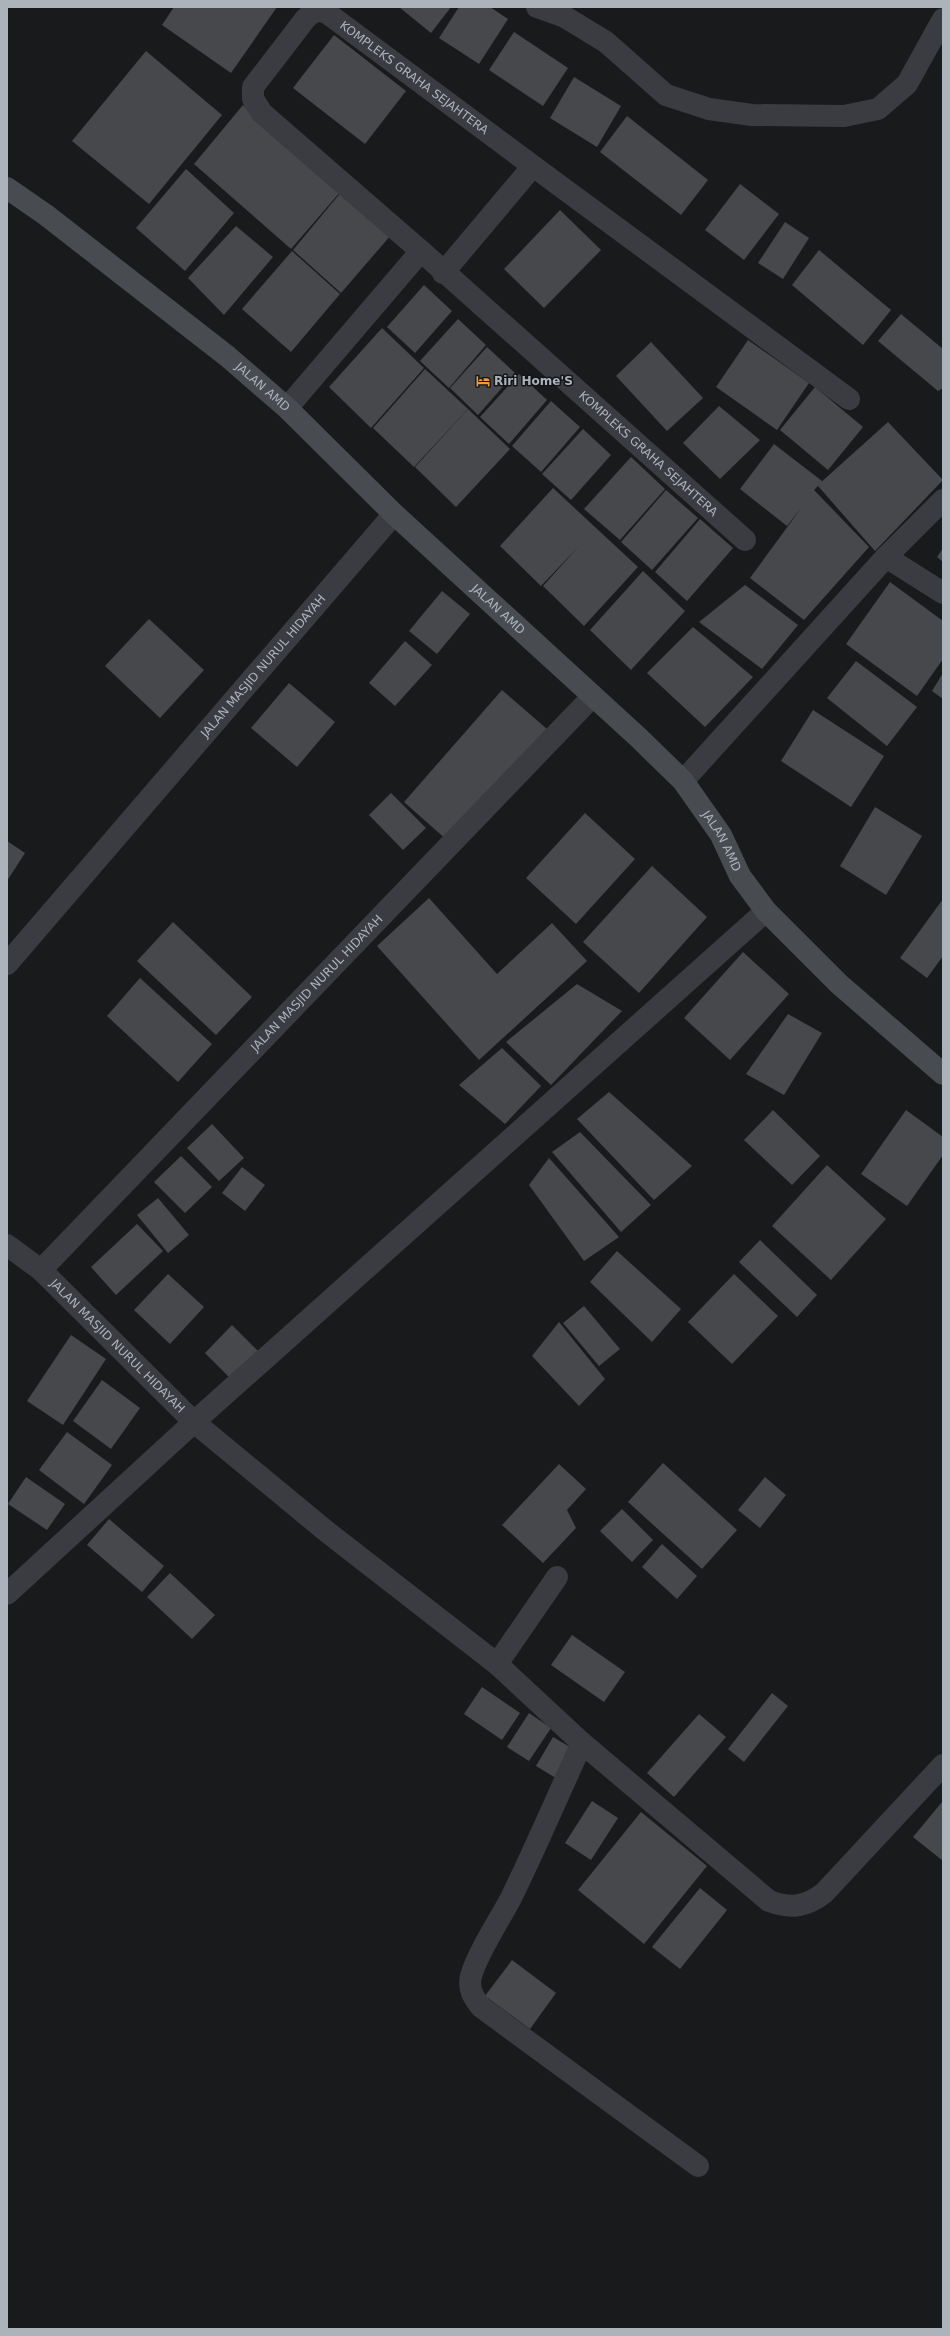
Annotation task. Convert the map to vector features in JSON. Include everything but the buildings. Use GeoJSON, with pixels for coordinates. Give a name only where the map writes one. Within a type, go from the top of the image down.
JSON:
{"type":"FeatureCollection","features":[{"type":"Feature","properties":{"kind":"street"},"geometry":{"type":"LineString","coordinates":[[537,7],[565,17],[606,42],[666,95],[709,109],[752,115],[844,116],[878,109],[906,84],[943,19]]}},
{"type":"Feature","properties":{"kind":"street","name":"KOMPLEKS GRAHA SEJAHTERA"},"geometry":{"type":"LineString","coordinates":[[745,540],[443,273],[421,251],[262,113],[253,99],[253,87],[306,18],[316,10],[327,13],[849,399]]}},
{"type":"Feature","properties":{"kind":"street"},"geometry":{"type":"LineString","coordinates":[[443,273],[533,166]]}},
{"type":"Feature","properties":{"kind":"street","name":"JALAN AMD"},"geometry":{"type":"LineString","coordinates":[[7,188],[46,215],[227,356],[287,408],[394,514],[593,696],[683,781],[721,835],[740,876],[766,910],[839,984],[943,1074]]}},
{"type":"Feature","properties":{"kind":"street"},"geometry":{"type":"LineString","coordinates":[[287,408],[421,251]]}},
{"type":"Feature","properties":{"kind":"street"},"geometry":{"type":"LineString","coordinates":[[683,781],[886,557],[943,500]]}},
{"type":"Feature","properties":{"kind":"street","name":"JALAN MASJID NURUL HIDAYAH"},"geometry":{"type":"LineString","coordinates":[[7,964],[394,514]]}},
{"type":"Feature","properties":{"kind":"street"},"geometry":{"type":"LineString","coordinates":[[886,557],[943,593]]}},
{"type":"Feature","properties":{"kind":"street","name":"JALAN MASJID NURUL HIDAYAH"},"geometry":{"type":"LineString","coordinates":[[41,1270],[593,696]]}},
{"type":"Feature","properties":{"kind":"street"},"geometry":{"type":"LineString","coordinates":[[7,1594],[194,1422],[766,910]]}},
{"type":"Feature","properties":{"kind":"street","name":"JALAN MASJID NURUL HIDAYAH"},"geometry":{"type":"LineString","coordinates":[[7,1246],[41,1270],[194,1422],[326,1531],[497,1664],[582,1743],[769,1901],[792,1907],[812,1902],[824,1893],[943,1765]]}},
{"type":"Feature","properties":{"kind":"street"},"geometry":{"type":"LineString","coordinates":[[497,1664],[557,1577]]}},
{"type":"Feature","properties":{"kind":"street"},"geometry":{"type":"LineString","coordinates":[[582,1743],[511,1896],[471,1976],[470,1988],[473,1997],[481,2007],[698,2166]]}},
{"type":"Feature","properties":{"kind":"place","name":"Riri Home'S"},"geometry":{"type":"Point","coordinates":[483,381]}}]}
